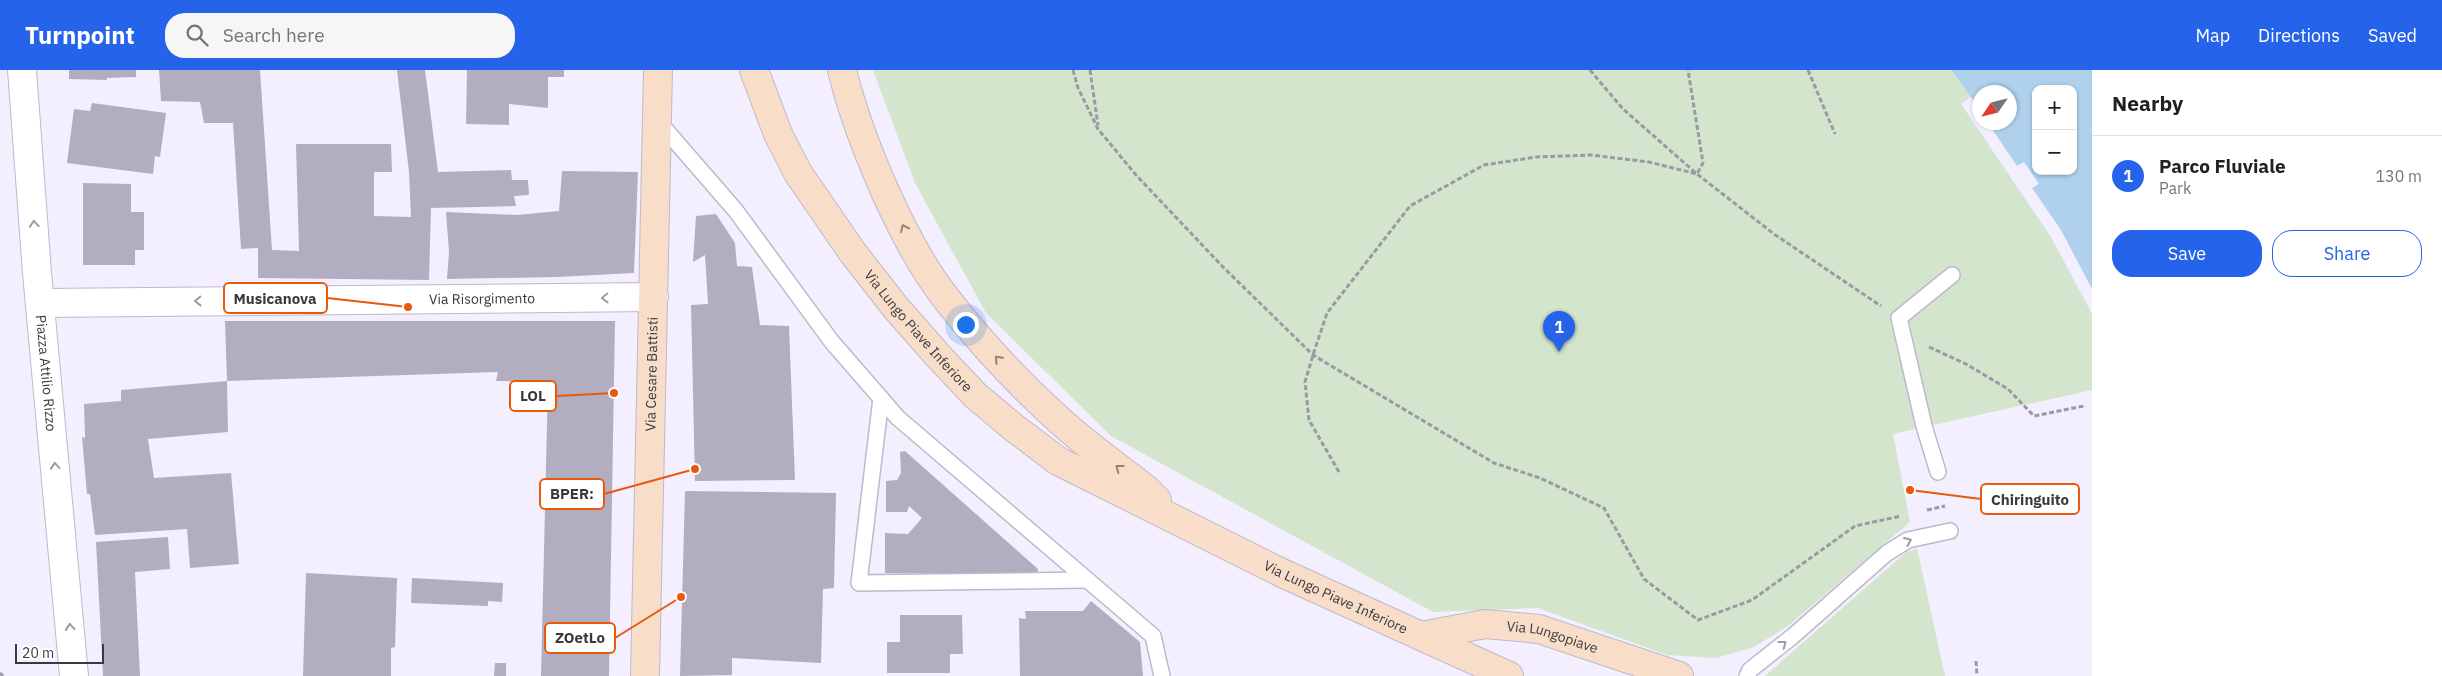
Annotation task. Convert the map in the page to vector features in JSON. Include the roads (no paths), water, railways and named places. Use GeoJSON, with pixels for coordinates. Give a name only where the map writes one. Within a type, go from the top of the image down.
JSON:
{"type":"FeatureCollection","features":[{"type":"Feature","properties":{"kind":"main road","name":"Via Cesare Battisti"},"geometry":{"type":"LineString","coordinates":[[646,676],[658,70]]}},
{"type":"Feature","properties":{"kind":"main road","name":"Via Lungo Piave Inferiore"},"geometry":{"type":"LineString","coordinates":[[754,70],[778,134],[798,173],[853,253],[896,308],[976,396],[1058,461],[1282,573],[1509,676]]}},
{"type":"Feature","properties":{"kind":"main road","name":"Via Lungo Piave Inferiore"},"geometry":{"type":"LineString","coordinates":[[842,70],[864,137],[886,191],[911,242],[944,296],[1022,384],[1060,420],[1148,490],[1158,501],[1165,514]]}},
{"type":"Feature","properties":{"kind":"main road","name":"Via Lungopiave"},"geometry":{"type":"LineString","coordinates":[[1421,636],[1484,624],[1539,629],[1679,676]]}},
{"type":"Feature","properties":{"kind":"street","name":"Piazza Attilio Rizzo"},"geometry":{"type":"LineString","coordinates":[[22,70],[74,676]]}},
{"type":"Feature","properties":{"kind":"street","name":"Via Risorgimento"},"geometry":{"type":"LineString","coordinates":[[41,303],[654,297]]}},
{"type":"Feature","properties":{"kind":"lane"},"geometry":{"type":"LineString","coordinates":[[658,121],[736,211],[832,342],[898,418],[1153,636],[1162,676]]}},
{"type":"Feature","properties":{"kind":"lane"},"geometry":{"type":"LineString","coordinates":[[1938,472],[1924,426],[1899,318],[1952,275]]}},
{"type":"Feature","properties":{"kind":"lane"},"geometry":{"type":"LineString","coordinates":[[881,398],[859,583],[1087,580]]}},
{"type":"Feature","properties":{"kind":"lane"},"geometry":{"type":"LineString","coordinates":[[1747,676],[1750,670],[1793,636],[1887,553],[1908,540],[1950,530]]}},
{"type":"Feature","properties":{"kind":"water"},"geometry":{"type":"Polygon","coordinates":[[[1951,70],[2092,70],[2092,314],[2051,237],[1979,130],[2017,130],[2017,85],[1972,85],[1972,120],[1961,104],[1971,97],[1951,70]]]}},
{"type":"Feature","properties":{"kind":"place","name":"Musicanova"},"geometry":{"type":"Point","coordinates":[408,307]}},
{"type":"Feature","properties":{"kind":"place","name":"Parco Fluviale"},"geometry":{"type":"Point","coordinates":[1559,352]}},
{"type":"Feature","properties":{"kind":"place","name":"LOL"},"geometry":{"type":"Point","coordinates":[614,393]}},
{"type":"Feature","properties":{"kind":"place","name":"BPER:"},"geometry":{"type":"Point","coordinates":[695,469]}},
{"type":"Feature","properties":{"kind":"place","name":"Chiringuito"},"geometry":{"type":"Point","coordinates":[1910,490]}},
{"type":"Feature","properties":{"kind":"place","name":"ZOetLo"},"geometry":{"type":"Point","coordinates":[681,597]}}]}
